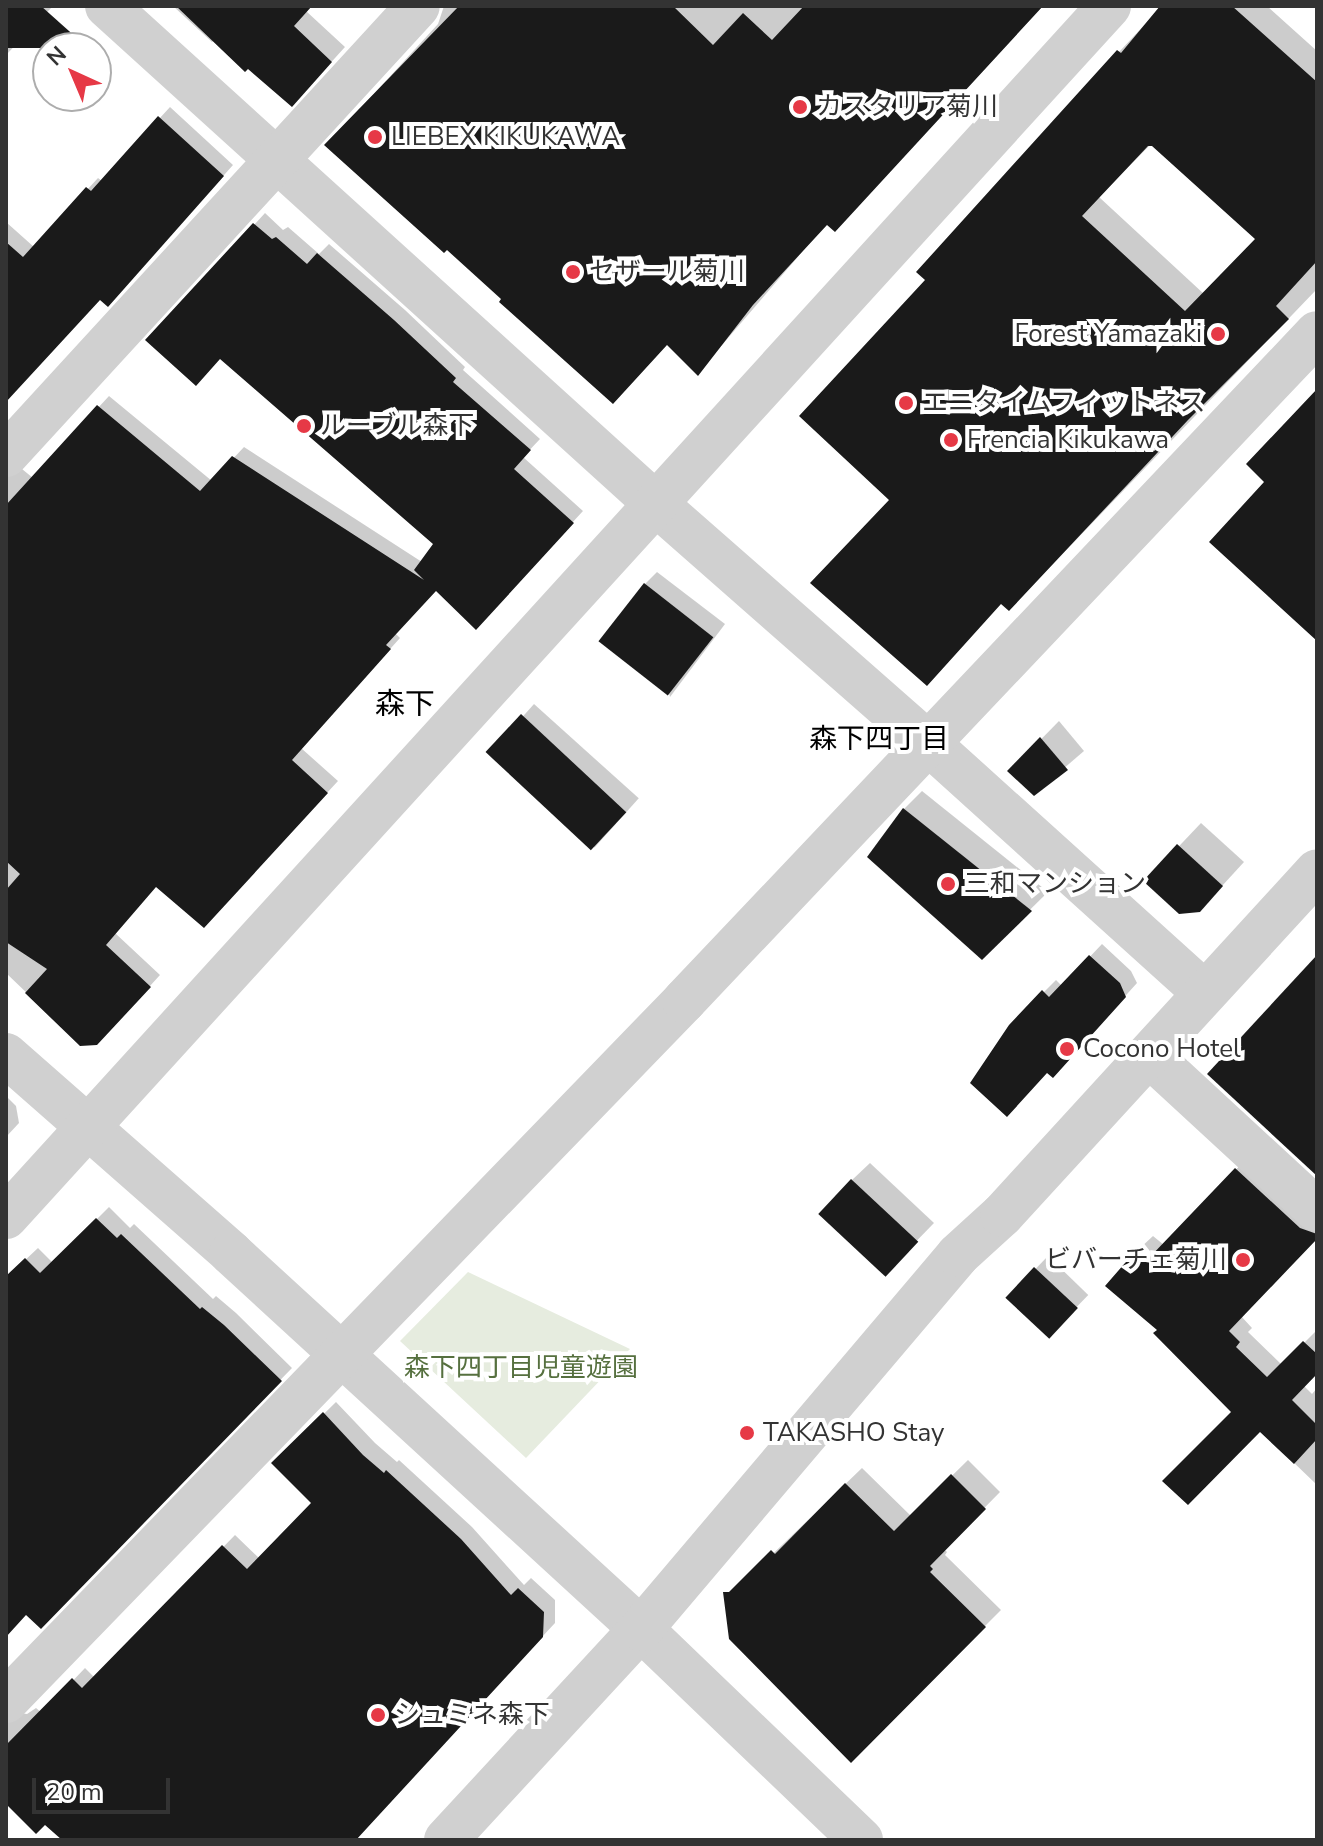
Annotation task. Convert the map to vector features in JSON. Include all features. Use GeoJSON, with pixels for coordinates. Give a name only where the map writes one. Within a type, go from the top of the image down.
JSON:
{"type":"FeatureCollection","features":[{"type":"Feature","properties":{"kind":"street"},"geometry":{"type":"LineString","coordinates":[[107,6],[656,504],[928,743],[1204,992]]}},
{"type":"Feature","properties":{"kind":"street"},"geometry":{"type":"LineString","coordinates":[[6,455],[418,6]]}},
{"type":"Feature","properties":{"kind":"street"},"geometry":{"type":"LineString","coordinates":[[6,1217],[1109,6]]}},
{"type":"Feature","properties":{"kind":"street"},"geometry":{"type":"LineString","coordinates":[[6,1701],[673,1012],[1317,333]]}},
{"type":"Feature","properties":{"kind":"street"},"geometry":{"type":"LineString","coordinates":[[446,1840],[641,1629],[958,1255],[1002,1215],[1317,871]]}},
{"type":"Feature","properties":{"kind":"street"},"geometry":{"type":"LineString","coordinates":[[6,1055],[231,1253],[338,1355],[641,1629],[861,1840]]}},
{"type":"Feature","properties":{"kind":"street"},"geometry":{"type":"LineString","coordinates":[[1150,1056],[1317,1210]]}},
{"type":"Feature","properties":{"kind":"green space","name":"森下四丁目児童遊園"},"geometry":{"type":"Polygon","coordinates":[[[468,1272],[630,1349],[526,1458],[400,1341],[468,1272]]]}},
{"type":"Feature","properties":{"kind":"building"},"geometry":{"type":"Polygon","coordinates":[[[6,6],[41,6],[70,32],[32,32],[32,48],[6,48],[6,6]]]}},
{"type":"Feature","properties":{"kind":"building"},"geometry":{"type":"Polygon","coordinates":[[[176,6],[312,6],[294,26],[332,62],[292,107],[248,69],[245,72],[176,6]]]}},
{"type":"Feature","properties":{"kind":"building"},"geometry":{"type":"Polygon","coordinates":[[[459,6],[673,6],[713,45],[743,13],[772,40],[804,6],[1043,6],[835,232],[827,225],[753,305],[698,376],[667,345],[613,404],[499,302],[501,299],[447,250],[444,253],[324,145],[459,6]]]}},
{"type":"Feature","properties":{"kind":"building"},"geometry":{"type":"Polygon","coordinates":[[[1160,6],[1232,6],[1317,82],[1317,261],[1276,306],[1289,319],[1188,420],[1009,611],[1001,604],[927,686],[810,583],[889,500],[799,416],[925,280],[916,272],[1117,50],[1121,53],[1160,6]],[[1148,146],[1082,216],[1185,311],[1255,239],[1152,146],[1148,146]]]}},
{"type":"Feature","properties":{"kind":"building"},"geometry":{"type":"Polygon","coordinates":[[[158,116],[224,176],[108,307],[100,300],[6,402],[6,242],[23,257],[86,187],[91,191],[158,116]]]}},
{"type":"Feature","properties":{"kind":"building"},"geometry":{"type":"Polygon","coordinates":[[[253,223],[272,239],[276,237],[307,264],[317,253],[394,320],[456,378],[453,382],[531,450],[514,469],[574,523],[476,630],[436,591],[386,645],[391,649],[292,760],[328,793],[204,928],[156,887],[106,945],[151,987],[97,1045],[80,1046],[25,993],[47,969],[6,942],[6,890],[20,874],[6,861],[6,505],[97,405],[200,491],[232,456],[424,580],[414,570],[433,544],[220,359],[196,386],[145,340],[253,223]]]}},
{"type":"Feature","properties":{"kind":"building"},"geometry":{"type":"Polygon","coordinates":[[[1317,389],[1317,641],[1209,542],[1264,482],[1246,464],[1317,389]]]}},
{"type":"Feature","properties":{"kind":"building"},"geometry":{"type":"Polygon","coordinates":[[[644,583],[713,637],[668,695],[598,641],[644,583]]]}},
{"type":"Feature","properties":{"kind":"building"},"geometry":{"type":"Polygon","coordinates":[[[521,714],[626,812],[591,850],[486,752],[521,714]]]}},
{"type":"Feature","properties":{"kind":"building"},"geometry":{"type":"Polygon","coordinates":[[[1040,737],[1068,770],[1034,796],[1007,771],[1040,737]]]}},
{"type":"Feature","properties":{"kind":"building","name":"三和マンション"},"geometry":{"type":"Polygon","coordinates":[[[903,808],[1032,911],[982,960],[867,857],[903,808]]]}},
{"type":"Feature","properties":{"kind":"building"},"geometry":{"type":"Polygon","coordinates":[[[1177,844],[1223,886],[1200,912],[1179,914],[1143,881],[1177,844]]]}},
{"type":"Feature","properties":{"kind":"building"},"geometry":{"type":"Polygon","coordinates":[[[1089,955],[1120,983],[1126,997],[1053,1078],[1047,1073],[1007,1117],[970,1083],[1009,1025],[1042,990],[1049,997],[1089,955]]]}},
{"type":"Feature","properties":{"kind":"building"},"geometry":{"type":"Polygon","coordinates":[[[1317,955],[1317,1176],[1207,1074],[1317,955]]]}},
{"type":"Feature","properties":{"kind":"building"},"geometry":{"type":"Polygon","coordinates":[[[1235,1168],[1300,1228],[1317,1234],[1317,1239],[1229,1331],[1240,1342],[1236,1347],[1267,1377],[1303,1341],[1317,1354],[1317,1374],[1292,1400],[1317,1425],[1317,1439],[1294,1464],[1260,1432],[1188,1505],[1162,1481],[1231,1412],[1153,1333],[1157,1330],[1105,1286],[1138,1248],[1149,1258],[1235,1168]]]}},
{"type":"Feature","properties":{"kind":"building"},"geometry":{"type":"Polygon","coordinates":[[[851,1179],[918,1242],[886,1277],[818,1214],[851,1179]]]}},
{"type":"Feature","properties":{"kind":"building"},"geometry":{"type":"Polygon","coordinates":[[[96,1218],[117,1238],[121,1234],[282,1381],[41,1629],[26,1615],[6,1637],[6,1276],[25,1258],[40,1273],[96,1218]]]}},
{"type":"Feature","properties":{"kind":"building"},"geometry":{"type":"Polygon","coordinates":[[[1034,1267],[1078,1308],[1049,1339],[1005,1298],[1034,1267]]]}},
{"type":"Feature","properties":{"kind":"building"},"geometry":{"type":"Polygon","coordinates":[[[323,1412],[363,1455],[384,1473],[386,1470],[461,1539],[511,1595],[518,1588],[544,1612],[543,1637],[356,1840],[62,1840],[45,1825],[36,1834],[6,1804],[6,1745],[72,1678],[82,1688],[222,1545],[247,1569],[311,1503],[271,1463],[323,1412]]]}},
{"type":"Feature","properties":{"kind":"building"},"geometry":{"type":"Polygon","coordinates":[[[951,1474],[986,1509],[930,1566],[933,1569],[930,1572],[986,1627],[851,1763],[729,1639],[723,1592],[729,1592],[771,1550],[775,1554],[845,1483],[894,1531],[951,1474]]]}},
{"type":"Feature","properties":{"kind":"place","name":"カスタリア菊川"},"geometry":{"type":"Point","coordinates":[800,107]}},
{"type":"Feature","properties":{"kind":"place","name":"LIEBEX KIKUKAWA"},"geometry":{"type":"Point","coordinates":[375,137]}},
{"type":"Feature","properties":{"kind":"place","name":"セザール菊川"},"geometry":{"type":"Point","coordinates":[573,272]}},
{"type":"Feature","properties":{"kind":"place","name":"Forest Yamazaki"},"geometry":{"type":"Point","coordinates":[1218,334]}},
{"type":"Feature","properties":{"kind":"place","name":"エニタイムフィットネス"},"geometry":{"type":"Point","coordinates":[906,403]}},
{"type":"Feature","properties":{"kind":"place","name":"ルーブル森下"},"geometry":{"type":"Point","coordinates":[304,426]}},
{"type":"Feature","properties":{"kind":"place","name":"Frencia Kikukawa"},"geometry":{"type":"Point","coordinates":[951,440]}},
{"type":"Feature","properties":{"kind":"place","name":"三和マンション"},"geometry":{"type":"Point","coordinates":[948,884]}},
{"type":"Feature","properties":{"kind":"place","name":"Cocono Hotel"},"geometry":{"type":"Point","coordinates":[1067,1049]}},
{"type":"Feature","properties":{"kind":"place","name":"ビバーチェ菊川"},"geometry":{"type":"Point","coordinates":[1243,1260]}},
{"type":"Feature","properties":{"kind":"place","name":"TAKASHO Stay"},"geometry":{"type":"Point","coordinates":[747,1433]}},
{"type":"Feature","properties":{"kind":"place","name":"シュミネ森下"},"geometry":{"type":"Point","coordinates":[378,1715]}},
{"type":"Feature","properties":{"kind":"district","name":"森下"},"geometry":{"type":"Point","coordinates":[405,705]}},
{"type":"Feature","properties":{"kind":"district","name":"森下四丁目"},"geometry":{"type":"Point","coordinates":[879,739]}}]}
